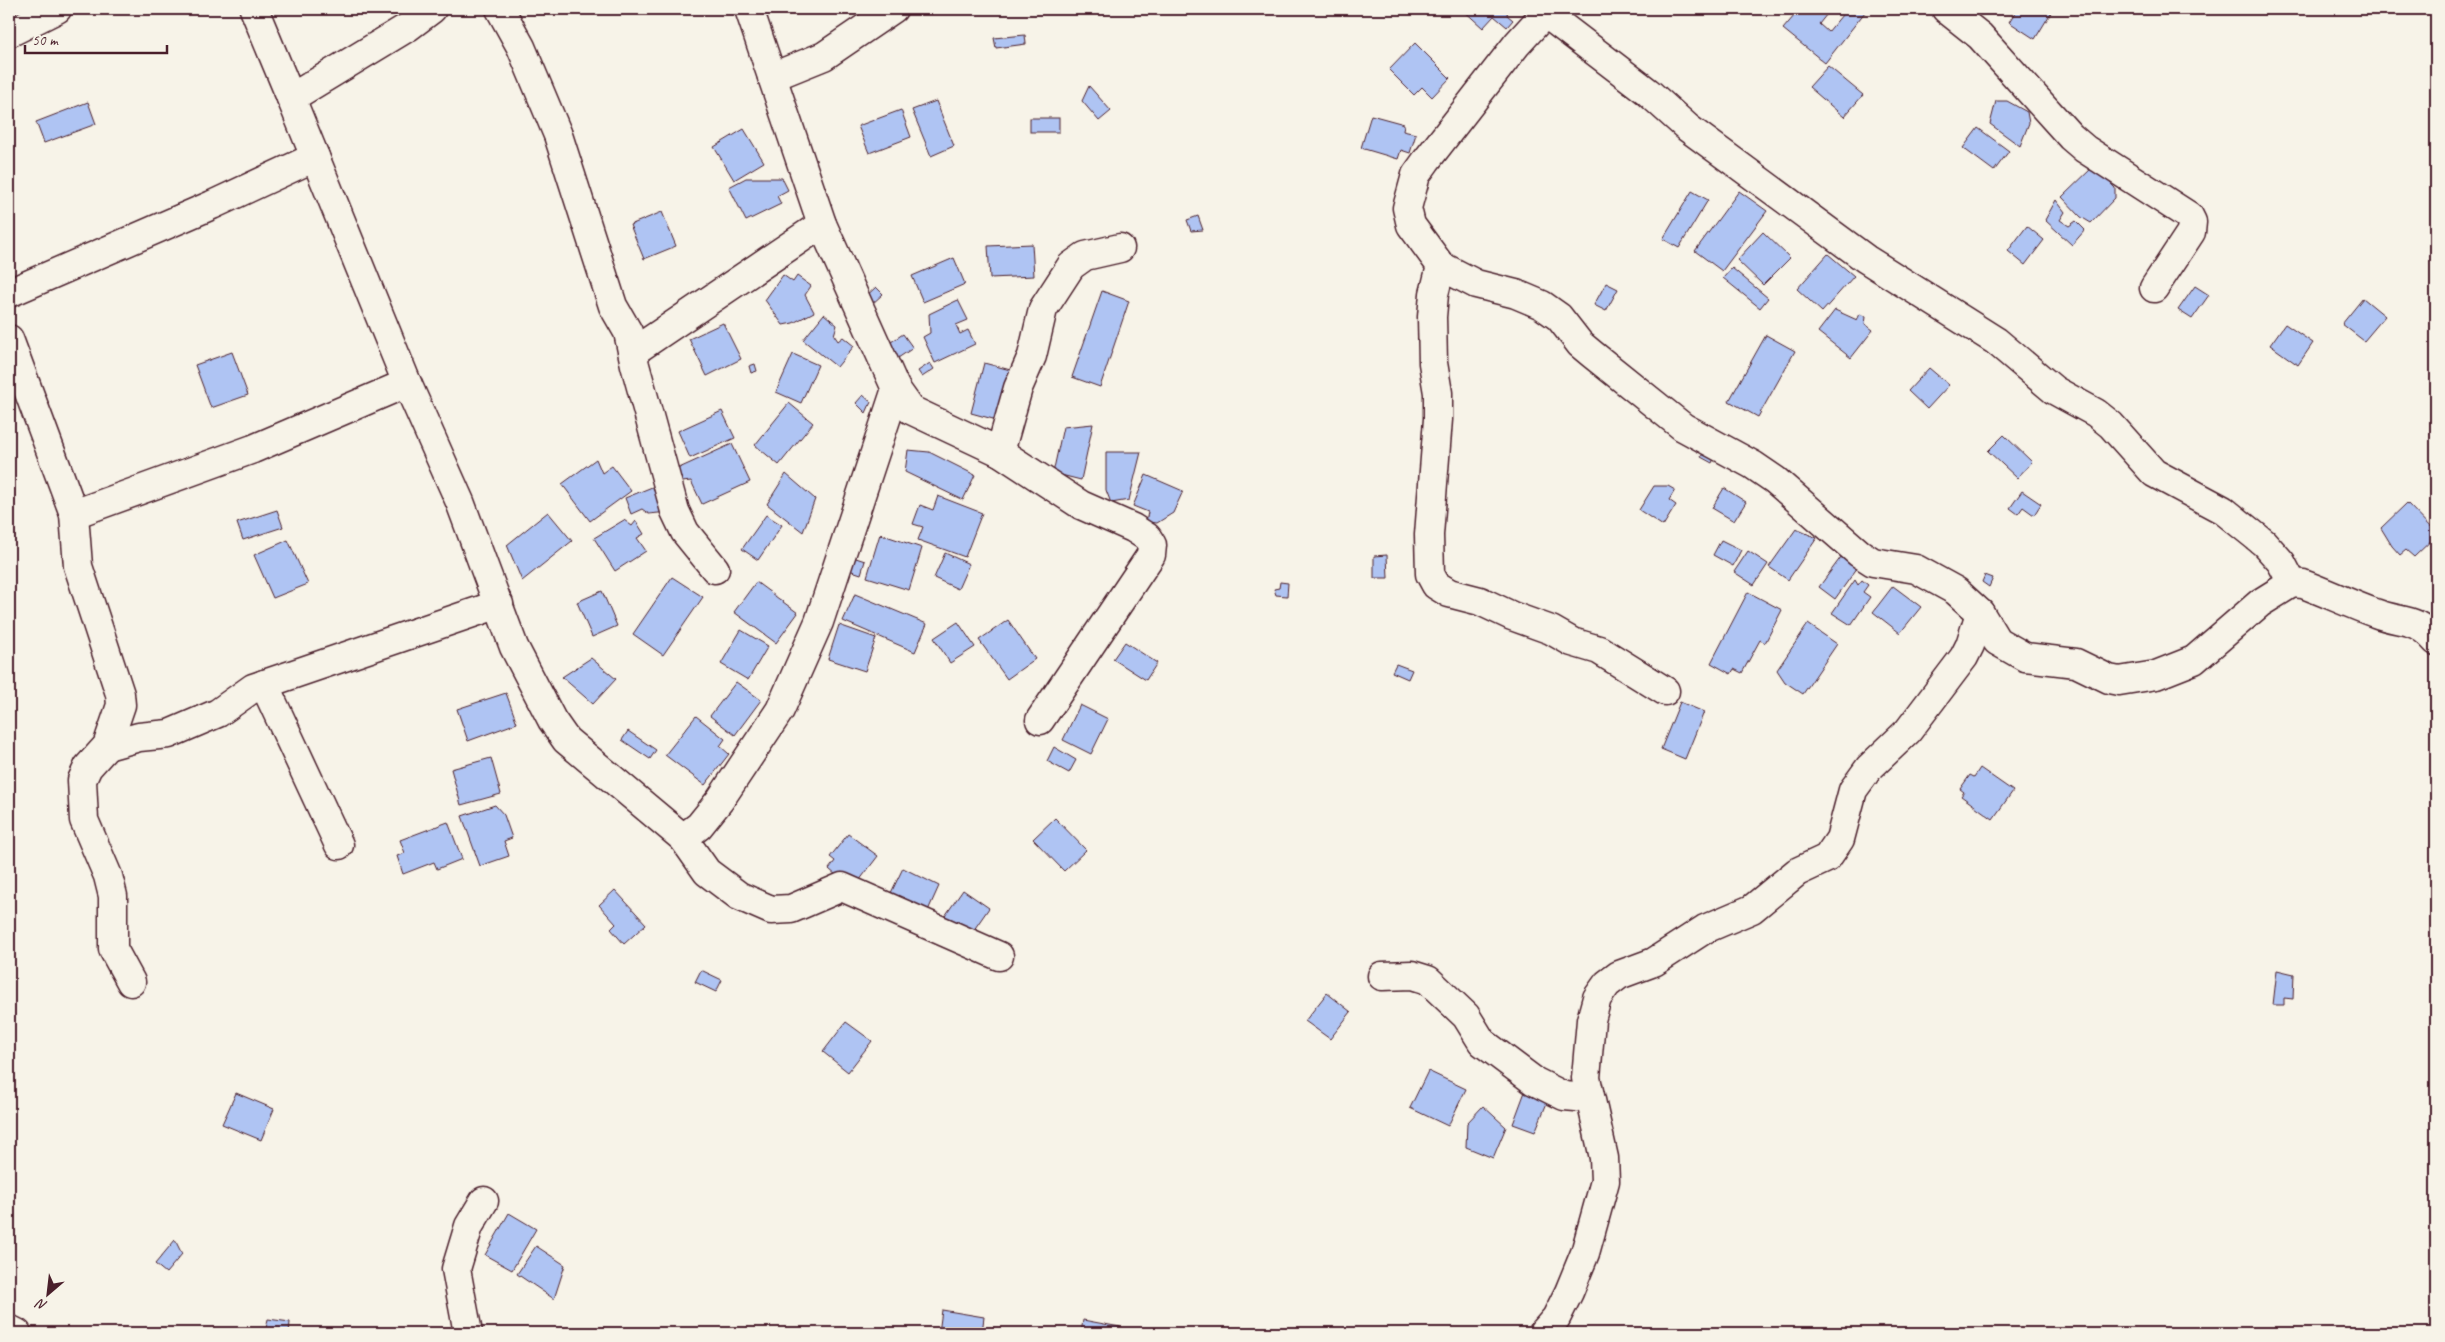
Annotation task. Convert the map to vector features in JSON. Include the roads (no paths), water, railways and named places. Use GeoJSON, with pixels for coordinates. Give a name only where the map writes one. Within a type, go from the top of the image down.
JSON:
{"type":"FeatureCollection","features":[{"type":"Feature","properties":{"kind":"street"},"geometry":{"type":"LineString","coordinates":[[9,33],[57,9]]}},
{"type":"Feature","properties":{"kind":"street"},"geometry":{"type":"LineString","coordinates":[[254,9],[407,383],[460,502],[524,669],[552,720],[566,740],[683,838],[707,872],[739,896],[761,907],[771,910],[791,909],[842,887],[999,956]]}},
{"type":"Feature","properties":{"kind":"street"},"geometry":{"type":"LineString","coordinates":[[291,98],[408,27],[432,9]]}},
{"type":"Feature","properties":{"kind":"street"},"geometry":{"type":"LineString","coordinates":[[500,9],[521,47],[558,135],[613,306],[628,332],[675,510],[685,532],[715,569]]}},
{"type":"Feature","properties":{"kind":"street"},"geometry":{"type":"LineString","coordinates":[[748,9],[822,224],[896,389],[911,410],[1000,452],[1080,505],[1133,528],[1147,537],[1152,545],[1150,555],[1145,563],[1040,720]]}},
{"type":"Feature","properties":{"kind":"street"},"geometry":{"type":"LineString","coordinates":[[772,77],[824,56],[893,9]]}},
{"type":"Feature","properties":{"kind":"street"},"geometry":{"type":"LineString","coordinates":[[1946,9],[1980,36],[2071,137],[2085,149],[2189,216],[2192,222],[2190,232],[2154,288]]}},
{"type":"Feature","properties":{"kind":"street"},"geometry":{"type":"LineString","coordinates":[[2292,583],[2281,562],[2264,543],[2224,510],[2154,473],[2111,425],[2054,390],[1996,341],[1866,259],[1688,128],[1648,92],[1548,11],[1517,44],[1416,176],[1408,208],[1411,225],[1441,266],[1476,284],[1516,294],[1542,305],[1558,317],[1580,344],[1624,382],[1683,426],[1776,480],[1859,554],[1873,562],[1916,570],[1935,578],[1956,591],[1980,613],[1997,641],[2025,657],[2076,662],[2109,679],[2120,681],[2156,675],[2194,660],[2260,603],[2292,583],[2303,584],[2375,614],[2405,619],[2421,627],[2436,641]]}},
{"type":"Feature","properties":{"kind":"street"},"geometry":{"type":"LineString","coordinates":[[9,293],[212,205],[316,157]]}},
{"type":"Feature","properties":{"kind":"street"},"geometry":{"type":"LineString","coordinates":[[633,352],[822,224]]}},
{"type":"Feature","properties":{"kind":"street"},"geometry":{"type":"LineString","coordinates":[[1000,452],[1018,388],[1032,356],[1043,308],[1071,266],[1085,256],[1120,248]]}},
{"type":"Feature","properties":{"kind":"street"},"geometry":{"type":"LineString","coordinates":[[1441,266],[1434,294],[1432,317],[1433,363],[1438,394],[1438,419],[1429,535],[1430,574],[1436,585],[1449,593],[1480,601],[1512,616],[1551,630],[1572,642],[1599,650],[1665,691]]}},
{"type":"Feature","properties":{"kind":"street"},"geometry":{"type":"LineString","coordinates":[[9,339],[74,514],[78,566],[115,673],[121,699],[107,746],[88,767],[82,780],[84,820],[111,886],[113,949],[131,982]]}},
{"type":"Feature","properties":{"kind":"street"},"geometry":{"type":"LineString","coordinates":[[74,514],[253,449],[407,383]]}},
{"type":"Feature","properties":{"kind":"street"},"geometry":{"type":"LineString","coordinates":[[683,838],[699,826],[720,800],[780,710],[819,622],[896,389]]}},
{"type":"Feature","properties":{"kind":"street"},"geometry":{"type":"LineString","coordinates":[[107,746],[139,737],[175,732],[218,714],[244,693],[264,684],[499,604]]}},
{"type":"Feature","properties":{"kind":"street"},"geometry":{"type":"LineString","coordinates":[[1543,1333],[1556,1318],[1585,1253],[1605,1181],[1604,1158],[1588,1094],[1586,1078],[1592,1020],[1598,998],[1607,984],[1619,975],[1660,958],[1705,929],[1752,909],[1797,872],[1827,858],[1840,839],[1853,790],[1869,768],[1908,731],[1964,657],[1970,645],[1980,613]]}},
{"type":"Feature","properties":{"kind":"street"},"geometry":{"type":"LineString","coordinates":[[264,684],[340,845]]}},
{"type":"Feature","properties":{"kind":"street"},"geometry":{"type":"LineString","coordinates":[[1382,976],[1412,975],[1428,980],[1466,1016],[1482,1042],[1534,1081],[1564,1096],[1576,1097],[1588,1094]]}},
{"type":"Feature","properties":{"kind":"street"},"geometry":{"type":"LineString","coordinates":[[468,1333],[456,1269],[469,1226],[484,1200]]}},
{"type":"Feature","properties":{"kind":"street"},"geometry":{"type":"LineString","coordinates":[[9,1328],[17,1333]]}}]}
